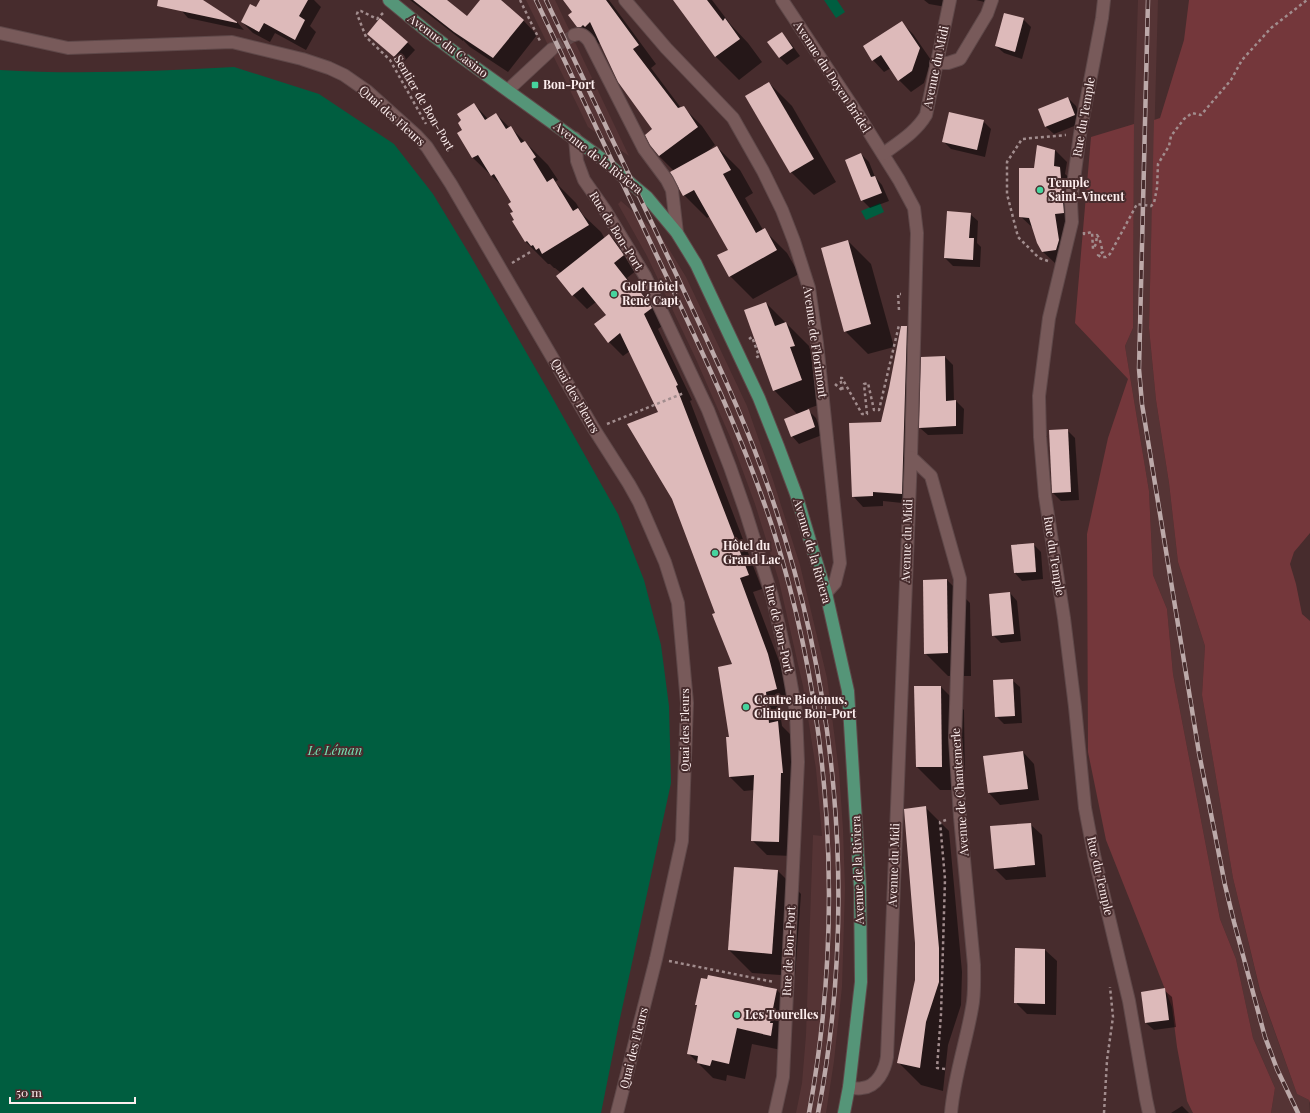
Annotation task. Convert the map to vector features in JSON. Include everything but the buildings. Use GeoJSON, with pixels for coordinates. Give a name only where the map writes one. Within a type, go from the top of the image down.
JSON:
{"type":"FeatureCollection","features":[{"type":"Feature","properties":{"kind":"main road","name":"Avenue du Casino"},"geometry":{"type":"LineString","coordinates":[[390,1],[434,36],[508,90]]}},
{"type":"Feature","properties":{"kind":"main road","name":"Avenue de la Riviera"},"geometry":{"type":"LineString","coordinates":[[508,90],[601,158],[647,197],[677,232],[696,264],[759,398],[796,494],[826,593],[848,691],[860,887],[861,982],[849,1087],[844,1113]]}},
{"type":"Feature","properties":{"kind":"street","name":"Avenue de Florimont"},"geometry":{"type":"LineString","coordinates":[[625,0],[666,48],[733,118],[763,171],[782,210],[792,235],[809,288],[817,344],[840,563],[835,584],[826,593]]}},
{"type":"Feature","properties":{"kind":"street","name":"Avenue du Doyen Bridel"},"geometry":{"type":"LineString","coordinates":[[782,0],[883,154]]}},
{"type":"Feature","properties":{"kind":"street","name":"Avenue du Midi"},"geometry":{"type":"LineString","coordinates":[[849,1087],[861,1088],[873,1084],[882,1074],[887,1057],[911,457],[918,245],[916,214],[906,191],[883,154],[913,132],[920,125],[926,115],[950,0]]}},
{"type":"Feature","properties":{"kind":"street"},"geometry":{"type":"LineString","coordinates":[[936,63],[948,63],[960,58],[987,14],[992,0]]}},
{"type":"Feature","properties":{"kind":"street","name":"Rue du Temple"},"geometry":{"type":"LineString","coordinates":[[1104,0],[1102,18],[1080,134],[1071,202],[1072,222],[1049,318],[1039,396],[1040,438],[1045,496],[1066,631],[1086,815],[1095,860],[1127,990],[1149,1111]]}},
{"type":"Feature","properties":{"kind":"street","name":"Quai des Fleurs"},"geometry":{"type":"LineString","coordinates":[[0,33],[68,48],[232,42],[302,59],[329,68],[344,75],[367,91],[417,136],[427,147],[452,184],[594,430],[629,484],[639,502],[665,562],[678,603],[687,703],[682,842],[656,959],[617,1113]]}},
{"type":"Feature","properties":{"kind":"street"},"geometry":{"type":"LineString","coordinates":[[574,35],[581,34],[586,36],[644,149],[667,180],[672,190],[677,232]]}},
{"type":"Feature","properties":{"kind":"street"},"geometry":{"type":"LineString","coordinates":[[508,90],[549,51]]}},
{"type":"Feature","properties":{"kind":"street","name":"Rue de Bon-Port"},"geometry":{"type":"LineString","coordinates":[[575,138],[577,161],[584,180],[605,210],[645,276],[698,387],[730,467],[766,575],[786,656],[796,712],[798,762],[783,1077],[776,1113]]}},
{"type":"Feature","properties":{"kind":"street","name":"Avenue de Chantemerle"},"geometry":{"type":"LineString","coordinates":[[911,457],[931,476],[960,579],[955,738],[960,817],[974,965],[974,979],[973,1007],[958,1070],[951,1113]]}},
{"type":"Feature","properties":{"kind":"path"},"geometry":{"type":"LineString","coordinates":[[520,0],[549,51]]}},
{"type":"Feature","properties":{"kind":"path"},"geometry":{"type":"LineString","coordinates":[[1083,227],[1084,234],[1092,232],[1093,249],[1096,244],[1097,235],[1100,238],[1100,246],[1103,252],[1098,255],[1101,257],[1106,257],[1110,254],[1137,204],[1151,206],[1154,203],[1157,188],[1158,164],[1169,146],[1171,136],[1184,119],[1192,113],[1201,115],[1230,80],[1242,60],[1271,28],[1307,0]]}},
{"type":"Feature","properties":{"kind":"path","name":"Sentier de Bon-Port"},"geometry":{"type":"LineString","coordinates":[[390,1],[377,19],[361,11],[358,11],[357,14],[366,37],[390,60],[429,129]]}},
{"type":"Feature","properties":{"kind":"path"},"geometry":{"type":"LineString","coordinates":[[1062,262],[1051,262],[1039,258],[1018,237],[1007,194],[1008,162],[1022,139],[1080,134]]}},
{"type":"Feature","properties":{"kind":"path"},"geometry":{"type":"LineString","coordinates":[[501,270],[532,251]]}},
{"type":"Feature","properties":{"kind":"path"},"geometry":{"type":"LineString","coordinates":[[899,316],[898,294],[916,293]]}},
{"type":"Feature","properties":{"kind":"path"},"geometry":{"type":"LineString","coordinates":[[819,368],[842,391],[840,378],[842,378],[862,414],[867,414],[864,384],[868,383],[874,410],[880,410],[900,324]]}},
{"type":"Feature","properties":{"kind":"path"},"geometry":{"type":"LineString","coordinates":[[750,339],[752,337],[759,356]]}},
{"type":"Feature","properties":{"kind":"path"},"geometry":{"type":"LineString","coordinates":[[613,421],[698,387]]}},
{"type":"Feature","properties":{"kind":"path"},"geometry":{"type":"LineString","coordinates":[[958,1070],[937,1068],[942,1014],[945,879],[940,822],[960,817]]}},
{"type":"Feature","properties":{"kind":"path"},"geometry":{"type":"LineString","coordinates":[[656,959],[787,984]]}},
{"type":"Feature","properties":{"kind":"path"},"geometry":{"type":"LineString","coordinates":[[1104,1113],[1107,1060],[1113,1017],[1109,986]]}},
{"type":"Feature","properties":{"kind":"shaded area"},"geometry":{"type":"Polygon","coordinates":[[[526,0],[555,0],[629,156],[588,127],[526,0]]]}},
{"type":"Feature","properties":{"kind":"shaded area"},"geometry":{"type":"Polygon","coordinates":[[[1138,0],[1158,0],[1149,328],[1156,400],[1169,483],[1178,562],[1205,646],[1202,695],[1233,878],[1260,991],[1297,1094],[1309,1100],[1310,1113],[1271,1113],[1275,1088],[1253,1038],[1236,959],[1220,919],[1173,674],[1167,609],[1153,575],[1149,491],[1125,346],[1133,328],[1134,124],[1138,0]]]}},
{"type":"Feature","properties":{"kind":"shaded area"},"geometry":{"type":"Polygon","coordinates":[[[1189,0],[1310,0],[1310,533],[1294,552],[1290,564],[1302,614],[1310,621],[1310,1103],[1309,1100],[1297,1094],[1260,990],[1233,878],[1202,695],[1205,646],[1178,562],[1169,483],[1156,400],[1149,328],[1154,120],[1160,118],[1184,40],[1189,0]]]}},
{"type":"Feature","properties":{"kind":"shaded area"},"geometry":{"type":"Polygon","coordinates":[[[1134,124],[1133,328],[1125,346],[1149,491],[1153,575],[1167,609],[1173,674],[1220,919],[1236,959],[1253,1038],[1275,1088],[1271,1113],[1193,1113],[1187,1101],[1177,1047],[1172,1007],[1106,840],[1088,752],[1087,534],[1108,438],[1128,379],[1075,323],[1091,137],[1134,124]]]}},
{"type":"Feature","properties":{"kind":"shaded area"},"geometry":{"type":"Polygon","coordinates":[[[621,201],[661,236],[686,277],[747,406],[773,480],[800,565],[827,678],[839,771],[845,888],[842,987],[834,1061],[826,1113],[796,1113],[802,1083],[806,1035],[813,835],[822,836],[816,769],[803,686],[779,581],[755,504],[731,439],[695,357],[647,256],[618,204],[621,201]]]}},
{"type":"Feature","properties":{"kind":"water"},"geometry":{"type":"Polygon","coordinates":[[[824,0],[837,0],[845,12],[836,18],[824,0]]]}},
{"type":"Feature","properties":{"kind":"water","name":"Le Léman"},"geometry":{"type":"Polygon","coordinates":[[[234,67],[319,94],[394,144],[433,194],[552,397],[618,514],[644,580],[661,645],[669,706],[671,783],[601,1113],[0,1113],[0,70],[88,72],[234,67]]]}},
{"type":"Feature","properties":{"kind":"water"},"geometry":{"type":"Polygon","coordinates":[[[880,203],[884,212],[866,220],[861,211],[880,203]]]}},
{"type":"Feature","properties":{"kind":"tunnel"},"geometry":{"type":"LineString","coordinates":[[552,49],[574,35]]}},
{"type":"Feature","properties":{"kind":"railway"},"geometry":{"type":"LineString","coordinates":[[536,0],[679,302],[736,429],[761,493],[792,597],[808,670],[820,743],[826,817],[829,891],[827,966],[820,1040],[809,1113]]}},
{"type":"Feature","properties":{"kind":"railway"},"geometry":{"type":"LineString","coordinates":[[546,0],[700,324],[743,421],[762,470],[788,547],[808,627],[823,707],[834,788],[838,870],[837,951],[830,1033],[818,1113]]}},
{"type":"Feature","properties":{"kind":"railway"},"geometry":{"type":"LineString","coordinates":[[1148,0],[1139,369],[1142,404],[1199,753],[1225,885],[1265,1037],[1277,1069],[1298,1113]]}},
{"type":"Feature","properties":{"kind":"place","name":"Bon-Port"},"geometry":{"type":"Point","coordinates":[535,85]}},
{"type":"Feature","properties":{"kind":"place","name":"Temple Saint-Vincent"},"geometry":{"type":"Point","coordinates":[1040,190]}},
{"type":"Feature","properties":{"kind":"place","name":"Golf Hôtel René Capt"},"geometry":{"type":"Point","coordinates":[614,294]}},
{"type":"Feature","properties":{"kind":"place","name":"Hôtel du Grand Lac"},"geometry":{"type":"Point","coordinates":[715,553]}},
{"type":"Feature","properties":{"kind":"place","name":"Centre Biotonus, Clinique Bon-Port"},"geometry":{"type":"Point","coordinates":[746,707]}},
{"type":"Feature","properties":{"kind":"place","name":"Les Tourelles"},"geometry":{"type":"Point","coordinates":[737,1015]}}]}
